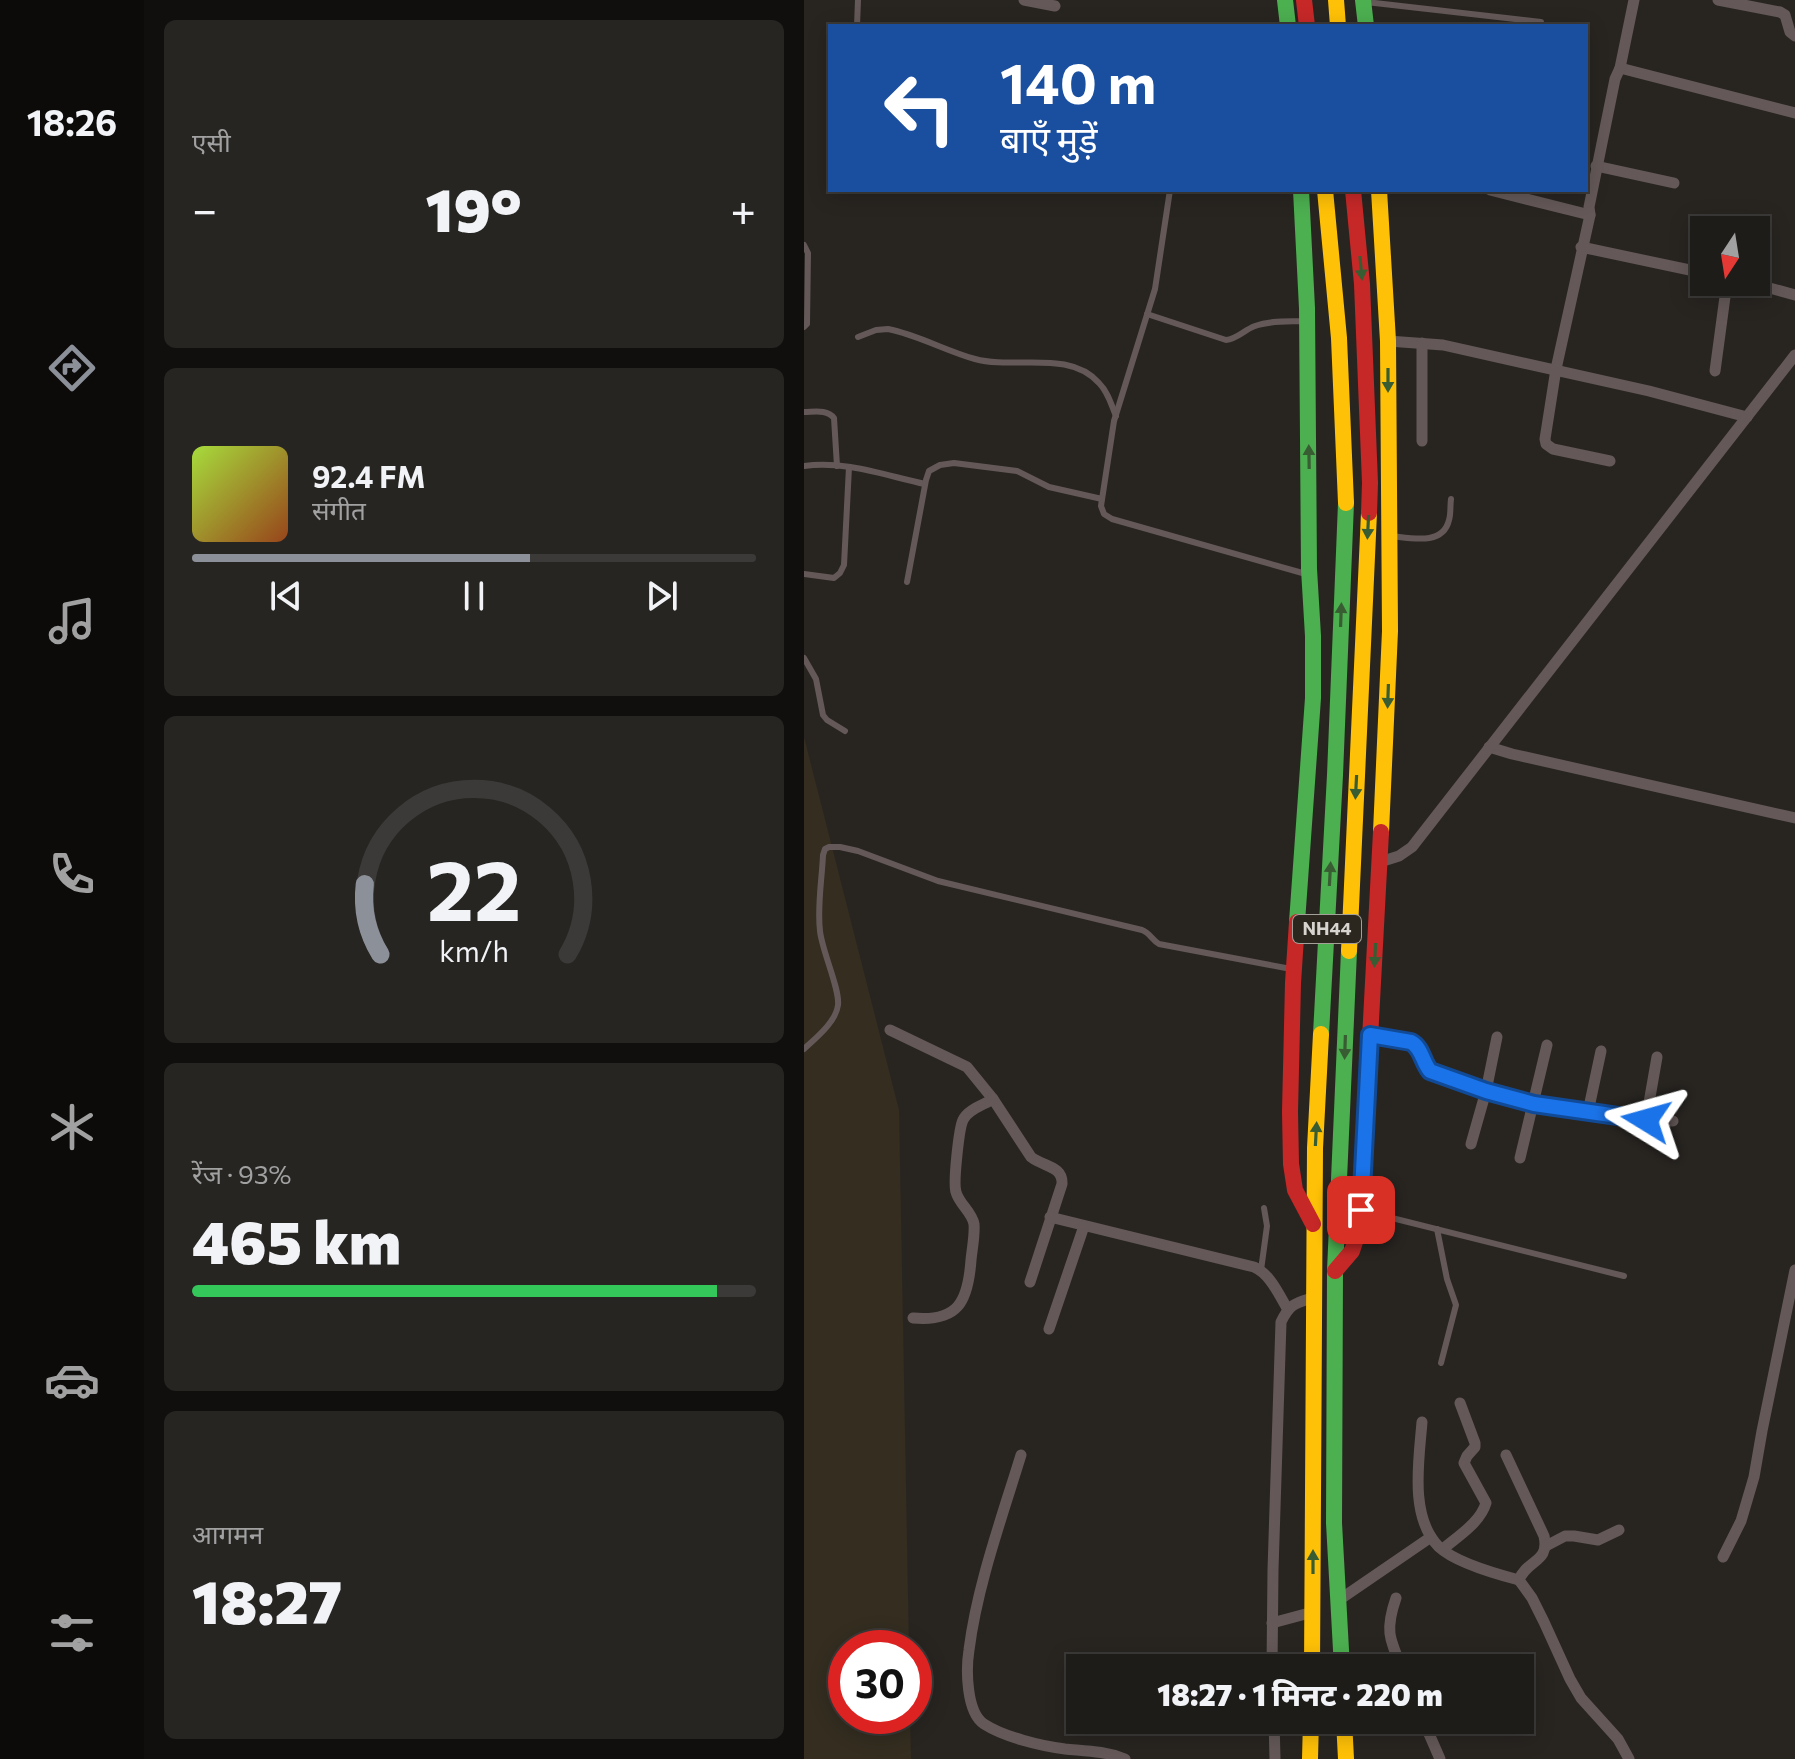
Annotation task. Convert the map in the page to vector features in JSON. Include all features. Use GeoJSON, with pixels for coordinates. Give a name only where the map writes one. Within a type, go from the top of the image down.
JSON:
{"type":"FeatureCollection","features":[{"type":"Feature","properties":{"kind":"main road"},"geometry":{"type":"LineString","coordinates":[[1285,0],[1288,24]]}},
{"type":"Feature","properties":{"kind":"main road"},"geometry":{"type":"LineString","coordinates":[[1304,0],[1307,24]]}},
{"type":"Feature","properties":{"kind":"main road"},"geometry":{"type":"LineString","coordinates":[[1336,0],[1338,24]]}},
{"type":"Feature","properties":{"kind":"main road"},"geometry":{"type":"LineString","coordinates":[[1364,1],[1366,24]]}},
{"type":"Feature","properties":{"kind":"main road"},"geometry":{"type":"LineString","coordinates":[[1301,192],[1307,321],[1313,698],[1294,970],[1290,1112],[1295,1190],[1315,1229]]}},
{"type":"Feature","properties":{"kind":"main road","name":"NH44"},"geometry":{"type":"LineString","coordinates":[[1312,1654],[1315,1148],[1346,491],[1339,338],[1325,192]]}},
{"type":"Feature","properties":{"kind":"main road","name":"NH44"},"geometry":{"type":"LineString","coordinates":[[1341,1654],[1334,1523],[1335,1271],[1370,483],[1362,284],[1353,192]]}},
{"type":"Feature","properties":{"kind":"main road"},"geometry":{"type":"LineString","coordinates":[[1335,1271],[1352,1251],[1360,1227],[1390,646],[1388,341],[1379,192]]}},
{"type":"Feature","properties":{"kind":"main road"},"geometry":{"type":"LineString","coordinates":[[1310,1759],[1311,1734]]}},
{"type":"Feature","properties":{"kind":"main road"},"geometry":{"type":"LineString","coordinates":[[1345,1734],[1346,1759]]}},
{"type":"Feature","properties":{"kind":"street"},"geometry":{"type":"LineString","coordinates":[[1024,0],[1055,6]]}},
{"type":"Feature","properties":{"kind":"street"},"geometry":{"type":"LineString","coordinates":[[1610,461],[1553,449],[1546,444],[1547,422],[1590,215],[1596,166],[1634,0]]}},
{"type":"Feature","properties":{"kind":"street"},"geometry":{"type":"LineString","coordinates":[[1718,0],[1780,12],[1785,15],[1790,32],[1795,36]]}},
{"type":"Feature","properties":{"kind":"street"},"geometry":{"type":"LineString","coordinates":[[1620,68],[1795,113]]}},
{"type":"Feature","properties":{"kind":"street"},"geometry":{"type":"LineString","coordinates":[[1596,166],[1674,183]]}},
{"type":"Feature","properties":{"kind":"street"},"geometry":{"type":"LineString","coordinates":[[1498,192],[1590,215]]}},
{"type":"Feature","properties":{"kind":"street"},"geometry":{"type":"LineString","coordinates":[[1581,247],[1690,270]]}},
{"type":"Feature","properties":{"kind":"street"},"geometry":{"type":"LineString","coordinates":[[1770,288],[1795,295]]}},
{"type":"Feature","properties":{"kind":"street"},"geometry":{"type":"LineString","coordinates":[[1715,371],[1725,296]]}},
{"type":"Feature","properties":{"kind":"street"},"geometry":{"type":"LineString","coordinates":[[1388,341],[1443,345],[1649,391],[1747,417]]}},
{"type":"Feature","properties":{"kind":"street"},"geometry":{"type":"LineString","coordinates":[[1422,343],[1422,441]]}},
{"type":"Feature","properties":{"kind":"street"},"geometry":{"type":"LineString","coordinates":[[1380,862],[1399,856],[1412,847],[1795,355]]}},
{"type":"Feature","properties":{"kind":"street"},"geometry":{"type":"LineString","coordinates":[[1489,747],[1795,818]]}},
{"type":"Feature","properties":{"kind":"street"},"geometry":{"type":"LineString","coordinates":[[890,1030],[967,1067],[993,1099],[1031,1157],[1059,1170],[1062,1184],[1030,1282]]}},
{"type":"Feature","properties":{"kind":"street"},"geometry":{"type":"LineString","coordinates":[[1370,1035],[1411,1042],[1417,1045],[1430,1071],[1486,1091],[1534,1104],[1673,1121]]}},
{"type":"Feature","properties":{"kind":"street"},"geometry":{"type":"LineString","coordinates":[[1471,1144],[1497,1037]]}},
{"type":"Feature","properties":{"kind":"street"},"geometry":{"type":"LineString","coordinates":[[1520,1158],[1547,1045]]}},
{"type":"Feature","properties":{"kind":"street"},"geometry":{"type":"LineString","coordinates":[[1588,1112],[1601,1051]]}},
{"type":"Feature","properties":{"kind":"street"},"geometry":{"type":"LineString","coordinates":[[1646,1120],[1657,1057]]}},
{"type":"Feature","properties":{"kind":"street"},"geometry":{"type":"LineString","coordinates":[[913,1318],[933,1320],[943,1317],[965,1296],[970,1274],[973,1219],[956,1196],[954,1179],[963,1118],[993,1099]]}},
{"type":"Feature","properties":{"kind":"street"},"geometry":{"type":"LineString","coordinates":[[1050,1217],[1254,1267],[1270,1280],[1287,1308]]}},
{"type":"Feature","properties":{"kind":"street"},"geometry":{"type":"LineString","coordinates":[[1049,1329],[1084,1226]]}},
{"type":"Feature","properties":{"kind":"street"},"geometry":{"type":"LineString","coordinates":[[1723,1557],[1741,1521],[1754,1477],[1795,1270]]}},
{"type":"Feature","properties":{"kind":"street"},"geometry":{"type":"LineString","coordinates":[[1272,1654],[1281,1322],[1287,1308],[1315,1297]]}},
{"type":"Feature","properties":{"kind":"street"},"geometry":{"type":"LineString","coordinates":[[1443,1549],[1479,1518],[1486,1503],[1464,1463],[1475,1443],[1460,1403]]}},
{"type":"Feature","properties":{"kind":"street"},"geometry":{"type":"LineString","coordinates":[[1422,1422],[1418,1503],[1431,1537],[1443,1549],[1476,1566],[1519,1580],[1532,1598],[1581,1698],[1618,1739],[1629,1759]]}},
{"type":"Feature","properties":{"kind":"street"},"geometry":{"type":"LineString","coordinates":[[1021,1455],[979,1598],[968,1652],[968,1688],[973,1713],[982,1723],[1023,1740],[1107,1753],[1125,1759]]}},
{"type":"Feature","properties":{"kind":"street"},"geometry":{"type":"LineString","coordinates":[[1506,1455],[1546,1546],[1542,1557],[1527,1566],[1519,1580]]}},
{"type":"Feature","properties":{"kind":"street"},"geometry":{"type":"LineString","coordinates":[[1546,1546],[1565,1536],[1598,1540],[1619,1530]]}},
{"type":"Feature","properties":{"kind":"street"},"geometry":{"type":"LineString","coordinates":[[1338,1601],[1431,1537]]}},
{"type":"Feature","properties":{"kind":"street"},"geometry":{"type":"LineString","coordinates":[[1396,1598],[1388,1628],[1396,1654]]}},
{"type":"Feature","properties":{"kind":"street"},"geometry":{"type":"LineString","coordinates":[[1272,1623],[1313,1612]]}},
{"type":"Feature","properties":{"kind":"street"},"geometry":{"type":"LineString","coordinates":[[1274,1734],[1275,1759]]}},
{"type":"Feature","properties":{"kind":"street"},"geometry":{"type":"LineString","coordinates":[[1429,1734],[1440,1759]]}},
{"type":"Feature","properties":{"kind":"lane"},"geometry":{"type":"LineString","coordinates":[[857,24],[858,0]]}},
{"type":"Feature","properties":{"kind":"lane"},"geometry":{"type":"LineString","coordinates":[[1364,1],[1541,22]]}},
{"type":"Feature","properties":{"kind":"lane"},"geometry":{"type":"LineString","coordinates":[[1170,192],[1155,289],[1116,416],[1101,506],[1104,514],[1112,519],[1310,575]]}},
{"type":"Feature","properties":{"kind":"lane"},"geometry":{"type":"LineString","coordinates":[[804,245],[808,253],[807,324],[804,327]]}},
{"type":"Feature","properties":{"kind":"lane"},"geometry":{"type":"LineString","coordinates":[[1147,314],[1226,340],[1269,322],[1307,321]]}},
{"type":"Feature","properties":{"kind":"lane"},"geometry":{"type":"LineString","coordinates":[[858,337],[888,329],[975,359],[1054,363],[1081,369],[1100,383],[1116,416]]}},
{"type":"Feature","properties":{"kind":"lane"},"geometry":{"type":"LineString","coordinates":[[804,412],[825,412],[834,418],[837,466]]}},
{"type":"Feature","properties":{"kind":"lane"},"geometry":{"type":"LineString","coordinates":[[907,582],[925,484],[929,471],[940,465],[954,463],[1017,471],[1049,487],[1102,499]]}},
{"type":"Feature","properties":{"kind":"lane"},"geometry":{"type":"LineString","coordinates":[[804,466],[849,467],[925,484]]}},
{"type":"Feature","properties":{"kind":"lane"},"geometry":{"type":"LineString","coordinates":[[804,574],[834,578],[844,565],[849,467]]}},
{"type":"Feature","properties":{"kind":"lane"},"geometry":{"type":"LineString","coordinates":[[1389,536],[1436,537],[1449,522],[1451,499]]}},
{"type":"Feature","properties":{"kind":"lane"},"geometry":{"type":"LineString","coordinates":[[804,658],[816,679],[823,715],[845,731]]}},
{"type":"Feature","properties":{"kind":"lane"},"geometry":{"type":"LineString","coordinates":[[804,1049],[833,1017],[838,1007],[820,929],[823,855],[829,847],[858,851],[938,881],[1142,930],[1159,944],[1294,970]]}},
{"type":"Feature","properties":{"kind":"lane"},"geometry":{"type":"LineString","coordinates":[[1261,1270],[1267,1226],[1264,1208]]}},
{"type":"Feature","properties":{"kind":"lane"},"geometry":{"type":"LineString","coordinates":[[1361,1210],[1624,1276]]}},
{"type":"Feature","properties":{"kind":"lane"},"geometry":{"type":"LineString","coordinates":[[1437,1229],[1447,1279],[1456,1305],[1441,1363]]}},
{"type":"Feature","properties":{"kind":"shaded area"},"geometry":{"type":"Polygon","coordinates":[[[804,737],[899,1110],[909,1630],[828,1630],[828,1734],[910,1734],[911,1759],[804,1759],[804,737]]]}},
{"type":"Feature","properties":{"kind":"traffic: fast"},"geometry":{"type":"LineString","coordinates":[[1285,0],[1288,24]]}},
{"type":"Feature","properties":{"kind":"traffic: fast"},"geometry":{"type":"LineString","coordinates":[[1363,0],[1366,24]]}},
{"type":"Feature","properties":{"kind":"traffic: fast"},"geometry":{"type":"LineString","coordinates":[[1297,922],[1313,698],[1307,308],[1301,192]]}},
{"type":"Feature","properties":{"kind":"traffic: fast"},"geometry":{"type":"LineString","coordinates":[[1321,1034],[1346,503]]}},
{"type":"Feature","properties":{"kind":"traffic: fast"},"geometry":{"type":"LineString","coordinates":[[1341,1654],[1334,1523],[1335,1271],[1349,951]]}},
{"type":"Feature","properties":{"kind":"traffic: slow"},"geometry":{"type":"LineString","coordinates":[[1336,0],[1338,24]]}},
{"type":"Feature","properties":{"kind":"traffic: slow"},"geometry":{"type":"LineString","coordinates":[[1325,192],[1339,338],[1346,503]]}},
{"type":"Feature","properties":{"kind":"traffic: slow"},"geometry":{"type":"LineString","coordinates":[[1379,192],[1388,341],[1390,631],[1381,832]]}},
{"type":"Feature","properties":{"kind":"traffic: slow"},"geometry":{"type":"LineString","coordinates":[[1349,951],[1369,513]]}},
{"type":"Feature","properties":{"kind":"traffic: slow"},"geometry":{"type":"LineString","coordinates":[[1312,1654],[1315,1148],[1321,1034]]}},
{"type":"Feature","properties":{"kind":"traffic: slow"},"geometry":{"type":"LineString","coordinates":[[1310,1759],[1311,1734]]}},
{"type":"Feature","properties":{"kind":"traffic: slow"},"geometry":{"type":"LineString","coordinates":[[1345,1734],[1346,1759]]}},
{"type":"Feature","properties":{"kind":"traffic: jam"},"geometry":{"type":"LineString","coordinates":[[1304,0],[1307,24]]}},
{"type":"Feature","properties":{"kind":"traffic: jam"},"geometry":{"type":"LineString","coordinates":[[1353,192],[1362,284],[1369,513]]}},
{"type":"Feature","properties":{"kind":"traffic: jam"},"geometry":{"type":"LineString","coordinates":[[1335,1271],[1352,1251],[1360,1227],[1381,832]]}},
{"type":"Feature","properties":{"kind":"traffic: jam"},"geometry":{"type":"LineString","coordinates":[[1297,922],[1293,983],[1291,1164],[1295,1190],[1313,1224]]}},
{"type":"Feature","properties":{"kind":"route"},"geometry":{"type":"LineString","coordinates":[[1361,1210],[1370,1035],[1411,1042],[1417,1045],[1430,1071],[1486,1091],[1534,1104],[1646,1120]]}}]}
